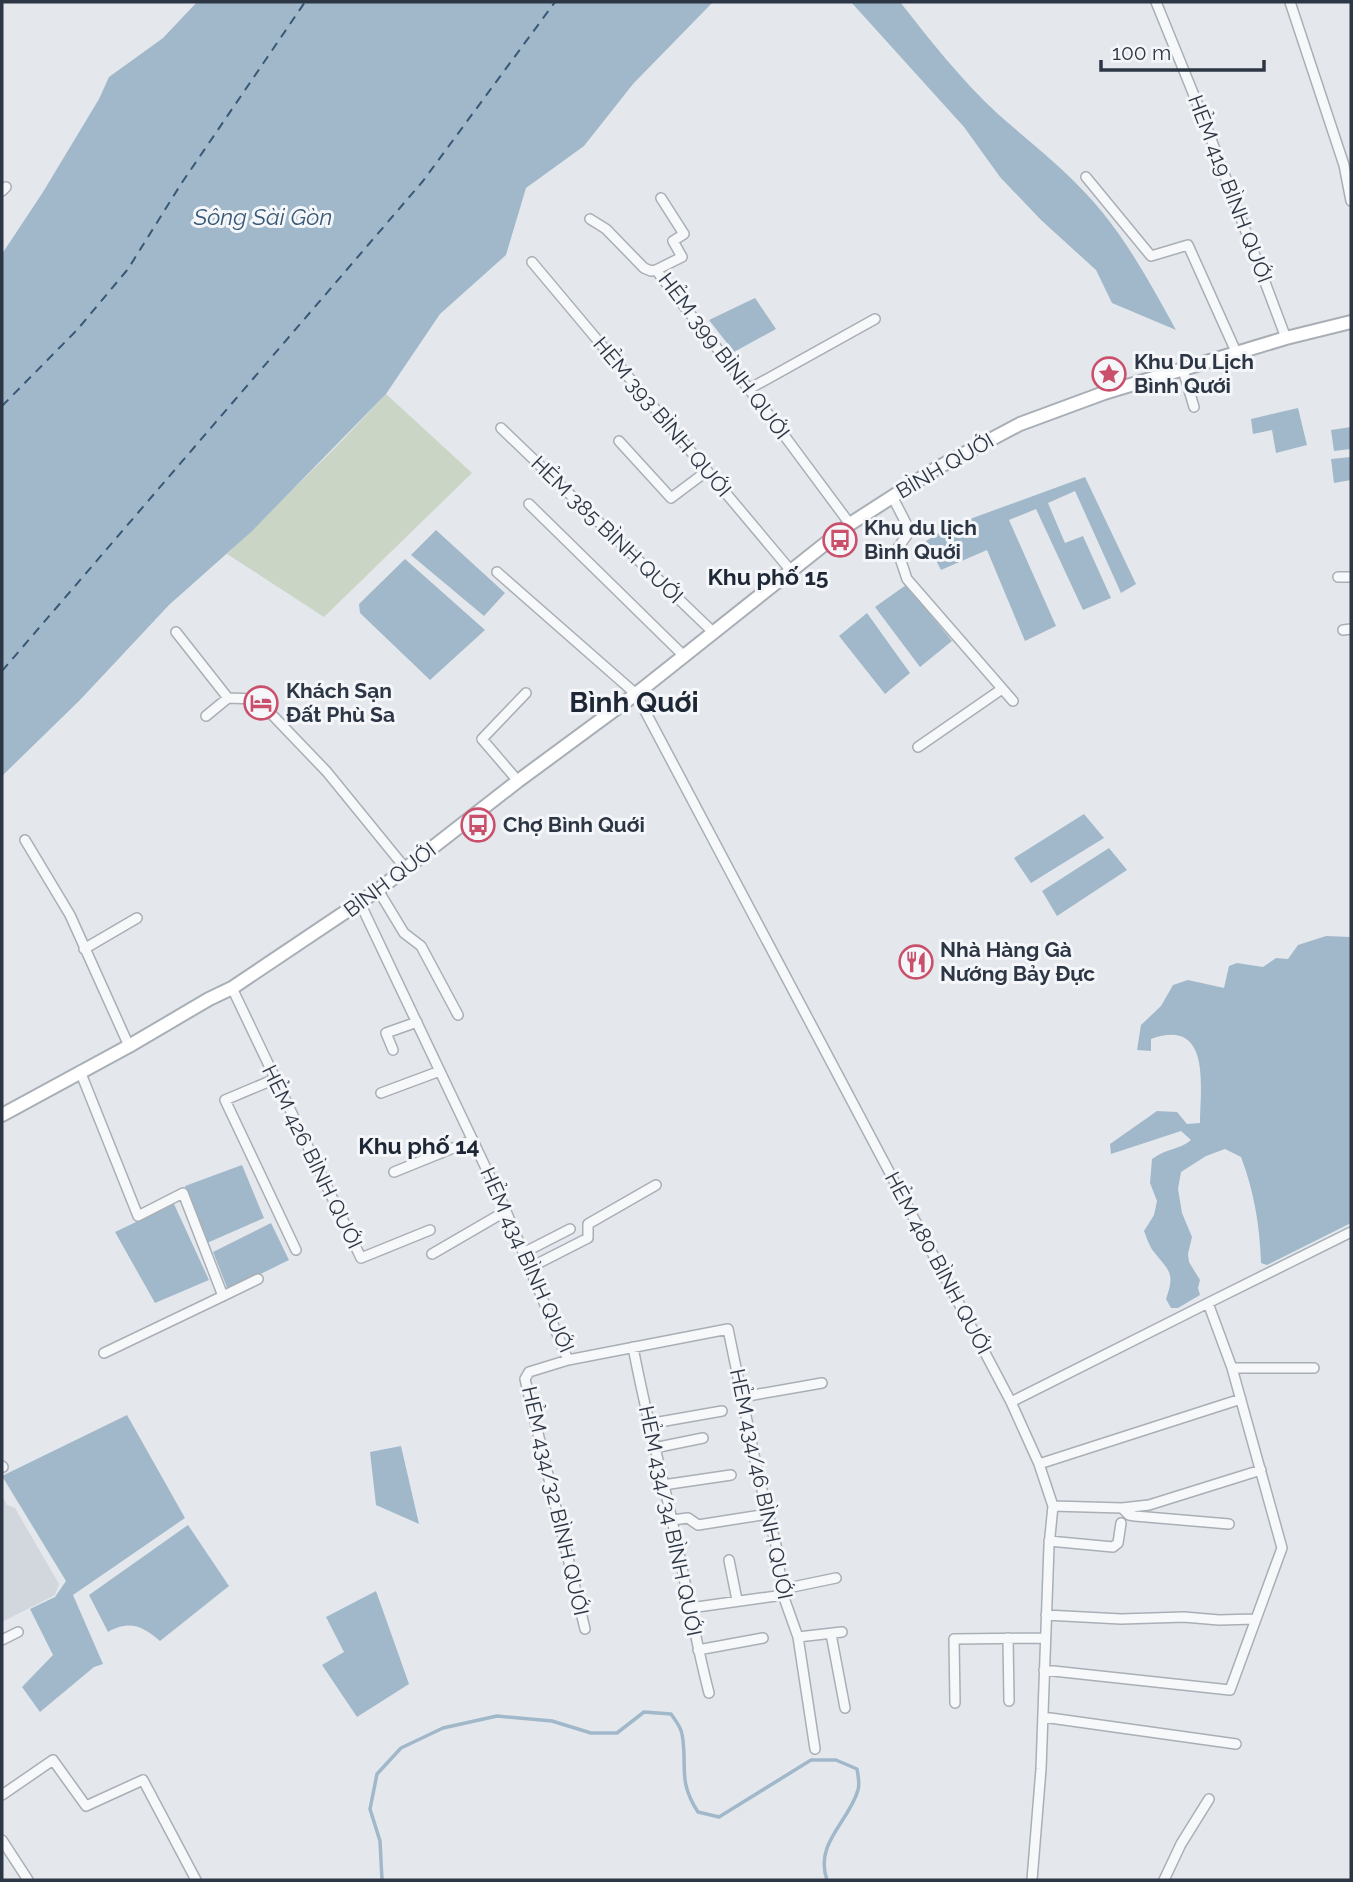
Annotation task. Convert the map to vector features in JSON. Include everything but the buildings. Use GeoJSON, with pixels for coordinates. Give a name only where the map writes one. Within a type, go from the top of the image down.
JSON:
{"type":"FeatureCollection","features":[{"type":"Feature","properties":{"kind":"main road","name":"BÌNH QUỚI"},"geometry":{"type":"LineString","coordinates":[[3,1112],[232,989],[360,903],[636,694],[850,524],[937,468],[1020,424],[1104,393],[1286,338],[1351,322]]}},
{"type":"Feature","properties":{"kind":"street","name":"HẺM 419 BÌNH QUỚI"},"geometry":{"type":"LineString","coordinates":[[1156,2],[1202,115],[1286,338]]}},
{"type":"Feature","properties":{"kind":"street"},"geometry":{"type":"LineString","coordinates":[[1290,2],[1345,164],[1351,201]]}},
{"type":"Feature","properties":{"kind":"street"},"geometry":{"type":"LineString","coordinates":[[1086,177],[1151,257],[1188,245],[1237,354]]}},
{"type":"Feature","properties":{"kind":"street","name":"HẺM 399 BÌNH QUỚI"},"geometry":{"type":"LineString","coordinates":[[661,198],[684,234],[673,241],[682,257],[656,270],[850,524]]}},
{"type":"Feature","properties":{"kind":"street"},"geometry":{"type":"LineString","coordinates":[[590,219],[606,229],[644,268],[649,271],[656,270]]}},
{"type":"Feature","properties":{"kind":"street","name":"HẺM 393 BÌNH QUỚI"},"geometry":{"type":"LineString","coordinates":[[532,262],[792,572]]}},
{"type":"Feature","properties":{"kind":"street"},"geometry":{"type":"LineString","coordinates":[[749,389],[874,319]]}},
{"type":"Feature","properties":{"kind":"street"},"geometry":{"type":"LineString","coordinates":[[1183,370],[1194,407]]}},
{"type":"Feature","properties":{"kind":"street","name":"HẺM 385 BÌNH QUỚI"},"geometry":{"type":"LineString","coordinates":[[501,428],[713,632]]}},
{"type":"Feature","properties":{"kind":"street"},"geometry":{"type":"LineString","coordinates":[[619,441],[671,498],[707,471]]}},
{"type":"Feature","properties":{"kind":"street"},"geometry":{"type":"LineString","coordinates":[[892,496],[910,531],[897,549],[907,579],[1013,701]]}},
{"type":"Feature","properties":{"kind":"street"},"geometry":{"type":"LineString","coordinates":[[529,504],[683,655]]}},
{"type":"Feature","properties":{"kind":"street"},"geometry":{"type":"LineString","coordinates":[[497,572],[636,694]]}},
{"type":"Feature","properties":{"kind":"street"},"geometry":{"type":"LineString","coordinates":[[1338,577],[1351,577]]}},
{"type":"Feature","properties":{"kind":"street"},"geometry":{"type":"LineString","coordinates":[[176,632],[228,698]]}},
{"type":"Feature","properties":{"kind":"street"},"geometry":{"type":"LineString","coordinates":[[918,747],[1002,689]]}},
{"type":"Feature","properties":{"kind":"street"},"geometry":{"type":"LineString","coordinates":[[518,781],[482,738],[526,692]]}},
{"type":"Feature","properties":{"kind":"street","name":"HẺM 480 BÌNH QUỚI"},"geometry":{"type":"LineString","coordinates":[[636,694],[1011,1402],[1039,1464],[1053,1506],[1032,1880]]}},
{"type":"Feature","properties":{"kind":"street"},"geometry":{"type":"LineString","coordinates":[[206,716],[228,698],[257,699],[327,772],[406,869]]}},
{"type":"Feature","properties":{"kind":"street"},"geometry":{"type":"LineString","coordinates":[[25,840],[66,906],[129,1046]]}},
{"type":"Feature","properties":{"kind":"street"},"geometry":{"type":"LineString","coordinates":[[378,890],[404,933],[421,946],[458,1016]]}},
{"type":"Feature","properties":{"kind":"street","name":"HẺM 434 BÌNH QUỚI"},"geometry":{"type":"LineString","coordinates":[[360,903],[506,1211],[568,1360],[728,1329]]}},
{"type":"Feature","properties":{"kind":"street"},"geometry":{"type":"LineString","coordinates":[[84,949],[137,918]]}},
{"type":"Feature","properties":{"kind":"street","name":"HẺM 426 BÌNH QUỚI"},"geometry":{"type":"LineString","coordinates":[[232,989],[361,1258],[430,1230]]}},
{"type":"Feature","properties":{"kind":"street"},"geometry":{"type":"LineString","coordinates":[[393,1050],[386,1033],[417,1022]]}},
{"type":"Feature","properties":{"kind":"street"},"geometry":{"type":"LineString","coordinates":[[381,1093],[440,1071]]}},
{"type":"Feature","properties":{"kind":"street"},"geometry":{"type":"LineString","coordinates":[[80,1072],[138,1216],[183,1193],[223,1296]]}},
{"type":"Feature","properties":{"kind":"street"},"geometry":{"type":"LineString","coordinates":[[275,1079],[225,1100],[296,1250]]}},
{"type":"Feature","properties":{"kind":"street"},"geometry":{"type":"LineString","coordinates":[[394,1172],[473,1140]]}},
{"type":"Feature","properties":{"kind":"street"},"geometry":{"type":"LineString","coordinates":[[529,1268],[588,1238],[589,1224],[656,1185]]}},
{"type":"Feature","properties":{"kind":"street"},"geometry":{"type":"LineString","coordinates":[[432,1254],[506,1211]]}},
{"type":"Feature","properties":{"kind":"street"},"geometry":{"type":"LineString","coordinates":[[523,1253],[570,1229]]}},
{"type":"Feature","properties":{"kind":"street"},"geometry":{"type":"LineString","coordinates":[[1011,1402],[1351,1232]]}},
{"type":"Feature","properties":{"kind":"street"},"geometry":{"type":"LineString","coordinates":[[104,1353],[258,1279]]}},
{"type":"Feature","properties":{"kind":"street"},"geometry":{"type":"LineString","coordinates":[[1044,1670],[1230,1690],[1282,1548],[1232,1368],[1208,1303]]}},
{"type":"Feature","properties":{"kind":"street","name":"HẺM 434/46 BÌNH QUỚI"},"geometry":{"type":"LineString","coordinates":[[728,1329],[776,1545],[783,1592],[798,1637],[815,1749]]}},
{"type":"Feature","properties":{"kind":"street","name":"HẺM 434/34 BÌNH QUỚI"},"geometry":{"type":"LineString","coordinates":[[633,1347],[709,1693]]}},
{"type":"Feature","properties":{"kind":"street","name":"HẺM 434/32 BÌNH QUỚI"},"geometry":{"type":"LineString","coordinates":[[568,1360],[529,1372],[525,1379],[585,1629]]}},
{"type":"Feature","properties":{"kind":"street"},"geometry":{"type":"LineString","coordinates":[[1232,1368],[1314,1368]]}},
{"type":"Feature","properties":{"kind":"street"},"geometry":{"type":"LineString","coordinates":[[742,1397],[822,1383]]}},
{"type":"Feature","properties":{"kind":"street"},"geometry":{"type":"LineString","coordinates":[[1039,1464],[1241,1399]]}},
{"type":"Feature","properties":{"kind":"street"},"geometry":{"type":"LineString","coordinates":[[648,1424],[722,1411]]}},
{"type":"Feature","properties":{"kind":"street"},"geometry":{"type":"LineString","coordinates":[[654,1448],[703,1438]]}},
{"type":"Feature","properties":{"kind":"street"},"geometry":{"type":"LineString","coordinates":[[1053,1506],[1122,1508],[1149,1505],[1261,1470]]}},
{"type":"Feature","properties":{"kind":"street"},"geometry":{"type":"LineString","coordinates":[[663,1485],[730,1475]]}},
{"type":"Feature","properties":{"kind":"street"},"geometry":{"type":"LineString","coordinates":[[1122,1508],[1129,1515],[1135,1516],[1229,1524]]}},
{"type":"Feature","properties":{"kind":"street"},"geometry":{"type":"LineString","coordinates":[[672,1520],[688,1518],[698,1525],[768,1514]]}},
{"type":"Feature","properties":{"kind":"street"},"geometry":{"type":"LineString","coordinates":[[1049,1541],[1113,1547],[1118,1543],[1121,1524]]}},
{"type":"Feature","properties":{"kind":"street"},"geometry":{"type":"LineString","coordinates":[[729,1560],[737,1600]]}},
{"type":"Feature","properties":{"kind":"street"},"geometry":{"type":"LineString","coordinates":[[690,1608],[783,1592],[836,1578]]}},
{"type":"Feature","properties":{"kind":"street"},"geometry":{"type":"LineString","coordinates":[[1046,1615],[1121,1619],[1255,1619]]}},
{"type":"Feature","properties":{"kind":"street"},"geometry":{"type":"LineString","coordinates":[[2,1640],[18,1632]]}},
{"type":"Feature","properties":{"kind":"street"},"geometry":{"type":"LineString","coordinates":[[798,1637],[836,1633],[845,1707]]}},
{"type":"Feature","properties":{"kind":"street"},"geometry":{"type":"LineString","coordinates":[[698,1650],[763,1638]]}},
{"type":"Feature","properties":{"kind":"street"},"geometry":{"type":"LineString","coordinates":[[1008,1638],[1009,1701]]}},
{"type":"Feature","properties":{"kind":"street"},"geometry":{"type":"LineString","coordinates":[[955,1703],[954,1639],[1045,1638]]}},
{"type":"Feature","properties":{"kind":"street"},"geometry":{"type":"LineString","coordinates":[[1042,1717],[1236,1744]]}},
{"type":"Feature","properties":{"kind":"street"},"geometry":{"type":"LineString","coordinates":[[2,1795],[54,1760],[86,1806],[143,1780],[197,1880]]}},
{"type":"Feature","properties":{"kind":"street"},"geometry":{"type":"LineString","coordinates":[[1164,1880],[1181,1844],[1209,1799]]}},
{"type":"Feature","properties":{"kind":"street"},"geometry":{"type":"LineString","coordinates":[[2,1840],[28,1880]]}},
{"type":"Feature","properties":{"kind":"shaded area"},"geometry":{"type":"Polygon","coordinates":[[[2,1495],[7,1505],[15,1508],[59,1584],[55,1595],[2,1622],[2,1495]]]}},
{"type":"Feature","properties":{"kind":"green space"},"geometry":{"type":"Polygon","coordinates":[[[386,394],[472,473],[324,617],[227,554],[386,394]]]}},
{"type":"Feature","properties":{"kind":"water","name":"Sông Sài Gòn"},"geometry":{"type":"Polygon","coordinates":[[[197,2],[713,2],[633,84],[584,146],[526,188],[506,255],[440,314],[386,394],[251,532],[169,605],[80,700],[2,776],[2,254],[43,192],[99,99],[109,77],[163,38],[197,2]]]}},
{"type":"Feature","properties":{"kind":"water"},"geometry":{"type":"Polygon","coordinates":[[[851,2],[900,2],[972,88],[1091,199],[1133,255],[1176,330],[1112,303],[1096,270],[1041,220],[1000,177],[964,127],[851,2]]]}},
{"type":"Feature","properties":{"kind":"water"},"geometry":{"type":"Polygon","coordinates":[[[755,298],[776,329],[734,352],[709,320],[755,298]]]}},
{"type":"Feature","properties":{"kind":"water"},"geometry":{"type":"Polygon","coordinates":[[[1298,408],[1307,445],[1276,453],[1272,430],[1253,434],[1251,419],[1298,408]]]}},
{"type":"Feature","properties":{"kind":"water"},"geometry":{"type":"Polygon","coordinates":[[[1351,427],[1351,449],[1334,451],[1331,430],[1351,427]]]}},
{"type":"Feature","properties":{"kind":"water"},"geometry":{"type":"Polygon","coordinates":[[[1351,457],[1351,480],[1334,483],[1331,459],[1351,457]]]}},
{"type":"Feature","properties":{"kind":"water"},"geometry":{"type":"Polygon","coordinates":[[[1085,477],[1136,584],[1121,593],[1075,491],[1048,503],[1065,543],[1083,536],[1111,598],[1083,610],[1036,509],[1009,520],[1056,626],[1025,641],[987,550],[941,570],[926,541],[948,527],[1085,477]]]}},
{"type":"Feature","properties":{"kind":"water"},"geometry":{"type":"Polygon","coordinates":[[[436,530],[505,593],[484,616],[411,555],[436,530]]]}},
{"type":"Feature","properties":{"kind":"water"},"geometry":{"type":"Polygon","coordinates":[[[405,559],[485,630],[430,680],[360,613],[359,604],[405,559]]]}},
{"type":"Feature","properties":{"kind":"water"},"geometry":{"type":"Polygon","coordinates":[[[906,585],[952,641],[920,667],[875,607],[906,585]]]}},
{"type":"Feature","properties":{"kind":"water"},"geometry":{"type":"Polygon","coordinates":[[[867,613],[910,673],[885,694],[839,636],[867,613]]]}},
{"type":"Feature","properties":{"kind":"water"},"geometry":{"type":"Polygon","coordinates":[[[1084,814],[1104,838],[1031,883],[1014,858],[1084,814]]]}},
{"type":"Feature","properties":{"kind":"water"},"geometry":{"type":"Polygon","coordinates":[[[1109,848],[1127,870],[1057,916],[1042,891],[1109,848]]]}},
{"type":"Feature","properties":{"kind":"water"},"geometry":{"type":"Polygon","coordinates":[[[1326,936],[1351,937],[1351,1223],[1267,1265],[1261,1263],[1255,1209],[1241,1157],[1225,1149],[1206,1156],[1181,1172],[1178,1189],[1182,1213],[1192,1237],[1189,1262],[1200,1280],[1200,1295],[1178,1308],[1171,1308],[1166,1299],[1170,1284],[1169,1273],[1151,1247],[1144,1231],[1154,1215],[1157,1201],[1150,1183],[1152,1159],[1191,1140],[1181,1131],[1111,1154],[1110,1144],[1157,1111],[1177,1112],[1187,1124],[1200,1123],[1201,1075],[1193,1047],[1184,1038],[1171,1035],[1151,1039],[1151,1051],[1137,1050],[1141,1025],[1161,1006],[1173,985],[1188,980],[1224,988],[1229,966],[1237,963],[1263,967],[1276,958],[1288,959],[1298,945],[1326,936]]]}},
{"type":"Feature","properties":{"kind":"water"},"geometry":{"type":"Polygon","coordinates":[[[242,1165],[264,1218],[207,1243],[185,1186],[242,1165]]]}},
{"type":"Feature","properties":{"kind":"water"},"geometry":{"type":"Polygon","coordinates":[[[174,1204],[209,1280],[155,1303],[115,1232],[174,1204]]]}},
{"type":"Feature","properties":{"kind":"water"},"geometry":{"type":"Polygon","coordinates":[[[271,1223],[289,1260],[228,1290],[213,1252],[271,1223]]]}},
{"type":"Feature","properties":{"kind":"water"},"geometry":{"type":"Polygon","coordinates":[[[127,1415],[185,1518],[73,1595],[103,1664],[94,1667],[40,1712],[22,1687],[53,1655],[30,1609],[55,1597],[66,1581],[2,1476],[127,1415]]]}},
{"type":"Feature","properties":{"kind":"water"},"geometry":{"type":"Polygon","coordinates":[[[401,1446],[419,1524],[376,1505],[370,1452],[401,1446]]]}},
{"type":"Feature","properties":{"kind":"water"},"geometry":{"type":"Polygon","coordinates":[[[188,1525],[229,1586],[160,1641],[136,1626],[123,1626],[108,1632],[89,1595],[188,1525]]]}},
{"type":"Feature","properties":{"kind":"water"},"geometry":{"type":"Polygon","coordinates":[[[376,1591],[409,1684],[357,1717],[322,1665],[344,1652],[326,1617],[376,1591]]]}},
{"type":"Feature","properties":{"kind":"waterway"},"geometry":{"type":"LineString","coordinates":[[382,1880],[380,1841],[370,1809],[377,1774],[401,1748],[443,1728],[497,1716],[552,1721],[591,1733],[617,1733],[644,1712],[671,1714],[679,1726],[684,1745],[685,1782],[698,1812],[719,1817],[811,1760],[836,1760],[857,1769],[859,1782],[854,1802],[834,1833],[825,1855],[827,1880]]}},
{"type":"Feature","properties":{"kind":"ferry route"},"geometry":{"type":"LineString","coordinates":[[2,406],[77,330],[128,269],[181,184],[305,2]]}},
{"type":"Feature","properties":{"kind":"ferry route"},"geometry":{"type":"LineString","coordinates":[[2,671],[423,181],[555,2]]}},
{"type":"Feature","properties":{"kind":"place","name":"Khu Du Lịch Bình Qưới"},"geometry":{"type":"Point","coordinates":[1109,374]}},
{"type":"Feature","properties":{"kind":"place","name":"Khu du lịch Bình Quới"},"geometry":{"type":"Point","coordinates":[840,540]}},
{"type":"Feature","properties":{"kind":"place","name":"Khách Sạn Đất Phù Sa"},"geometry":{"type":"Point","coordinates":[261,703]}},
{"type":"Feature","properties":{"kind":"place","name":"Chợ Bình Quới"},"geometry":{"type":"Point","coordinates":[478,825]}},
{"type":"Feature","properties":{"kind":"place","name":"Nhà Hàng Gà Nướng Bảy Đực"},"geometry":{"type":"Point","coordinates":[916,962]}},
{"type":"Feature","properties":{"kind":"district","name":"Khu phố 15"},"geometry":{"type":"Point","coordinates":[768,577]}},
{"type":"Feature","properties":{"kind":"district","name":"Bình Quới"},"geometry":{"type":"Point","coordinates":[634,702]}},
{"type":"Feature","properties":{"kind":"district","name":"Khu phố 14"},"geometry":{"type":"Point","coordinates":[419,1146]}}]}
